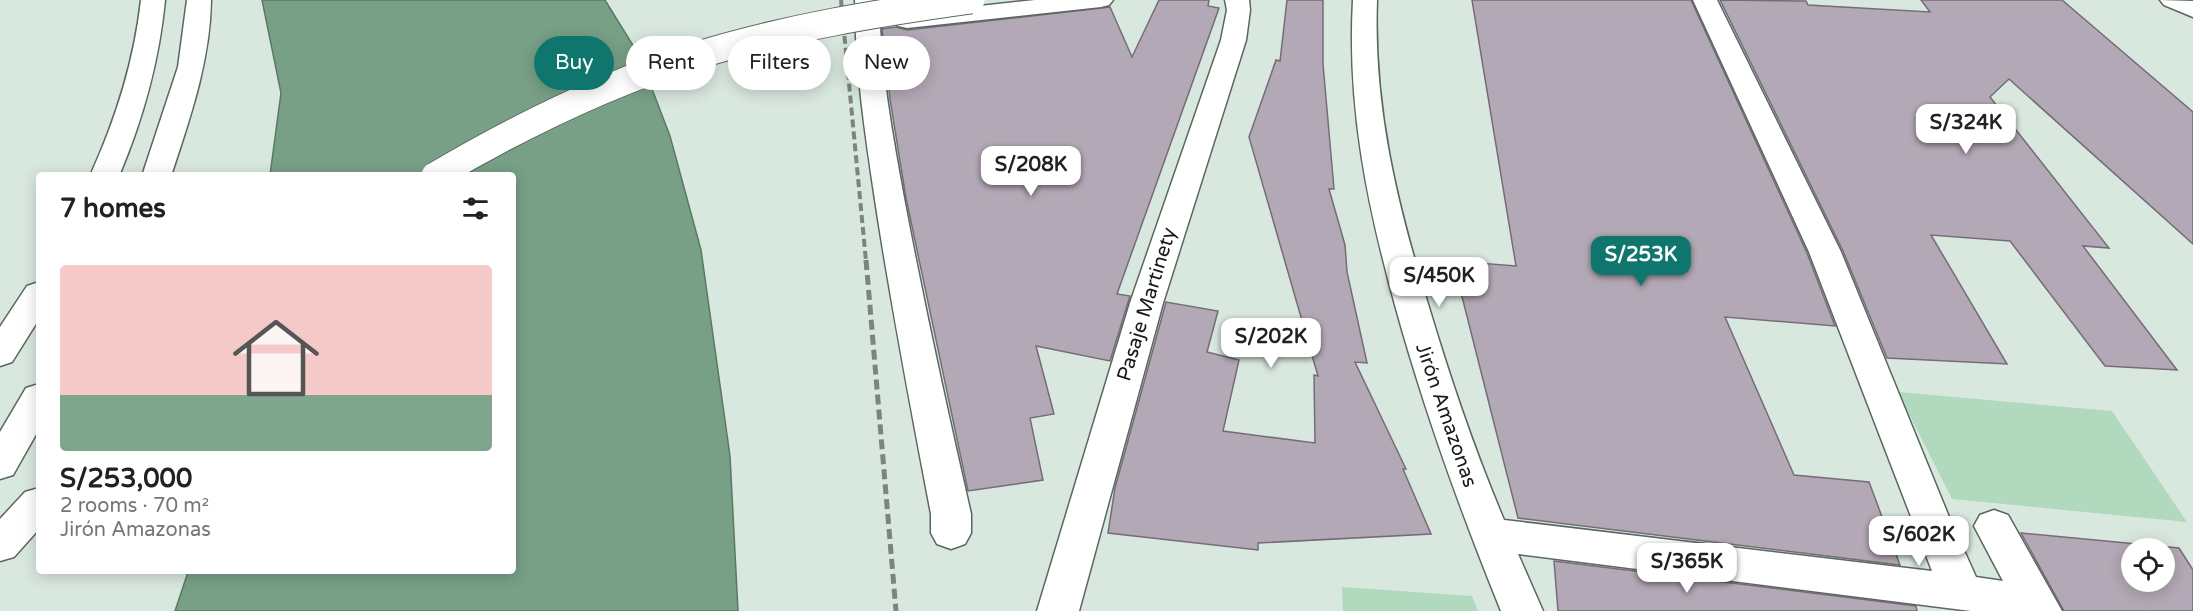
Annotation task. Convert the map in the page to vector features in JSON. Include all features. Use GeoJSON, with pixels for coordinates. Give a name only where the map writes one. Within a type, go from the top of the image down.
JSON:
{"type":"FeatureCollection","features":[{"type":"Feature","properties":{"kind":"main road"},"geometry":{"type":"LineString","coordinates":[[106,172],[132,105],[144,65],[153,0]]}},
{"type":"Feature","properties":{"kind":"main road"},"geometry":{"type":"LineString","coordinates":[[157,172],[192,65],[199,19],[199,0]]}},
{"type":"Feature","properties":{"kind":"main road"},"geometry":{"type":"LineString","coordinates":[[441,172],[490,142],[664,68],[734,45],[897,10],[971,0]]}},
{"type":"Feature","properties":{"kind":"main road"},"geometry":{"type":"LineString","coordinates":[[951,533],[951,514],[905,292],[878,134],[867,13],[1101,0]]}},
{"type":"Feature","properties":{"kind":"main road","name":"Pasaje Martinety"},"geometry":{"type":"LineString","coordinates":[[1058,611],[1158,262],[1241,11],[1237,0]]}},
{"type":"Feature","properties":{"kind":"main road","name":"Jirón Amazonas"},"geometry":{"type":"LineString","coordinates":[[1365,0],[1361,44],[1365,98],[1372,158],[1387,225],[1447,422],[1522,611]]}},
{"type":"Feature","properties":{"kind":"main road"},"geometry":{"type":"LineString","coordinates":[[1705,0],[1825,252],[1929,518],[1962,592]]}},
{"type":"Feature","properties":{"kind":"main road"},"geometry":{"type":"LineString","coordinates":[[2172,0],[2193,10]]}},
{"type":"Feature","properties":{"kind":"main road"},"geometry":{"type":"LineString","coordinates":[[0,354],[36,298]]}},
{"type":"Feature","properties":{"kind":"main road"},"geometry":{"type":"LineString","coordinates":[[0,465],[36,402]]}},
{"type":"Feature","properties":{"kind":"main road"},"geometry":{"type":"LineString","coordinates":[[0,545],[36,506]]}},
{"type":"Feature","properties":{"kind":"main road"},"geometry":{"type":"LineString","coordinates":[[1994,525],[2039,608]]}},
{"type":"Feature","properties":{"kind":"main road"},"geometry":{"type":"LineString","coordinates":[[1490,534],[1962,592],[2039,608]]}},
{"type":"Feature","properties":{"kind":"shaded area"},"geometry":{"type":"Polygon","coordinates":[[[262,0],[605,0],[627,36],[626,90],[652,90],[670,136],[701,250],[730,456],[738,611],[175,611],[187,574],[516,574],[516,172],[270,172],[281,93],[262,0]]]}},
{"type":"Feature","properties":{"kind":"shaded area"},"geometry":{"type":"Polygon","coordinates":[[[1898,392],[2112,411],[2187,522],[1952,499],[1898,392]]]}},
{"type":"Feature","properties":{"kind":"shaded area"},"geometry":{"type":"Polygon","coordinates":[[[1342,587],[1472,596],[1478,611],[1343,611],[1342,587]]]}},
{"type":"Feature","properties":{"kind":"building"},"geometry":{"type":"Polygon","coordinates":[[[1159,0],[1209,0],[1208,6],[1219,8],[1117,294],[1130,296],[1110,361],[1036,346],[1054,414],[1030,418],[1043,480],[968,491],[906,198],[889,90],[930,90],[930,36],[883,36],[882,29],[896,27],[907,30],[1110,7],[1132,57],[1159,0]]]}},
{"type":"Feature","properties":{"kind":"building"},"geometry":{"type":"Polygon","coordinates":[[[1287,0],[1323,0],[1323,64],[1334,189],[1329,189],[1345,245],[1347,272],[1367,363],[1355,362],[1406,469],[1403,469],[1431,534],[1258,543],[1258,550],[1108,533],[1115,488],[1166,302],[1218,311],[1207,352],[1239,360],[1223,431],[1315,443],[1314,375],[1318,376],[1249,137],[1276,60],[1280,61],[1287,0]]]}},
{"type":"Feature","properties":{"kind":"building"},"geometry":{"type":"Polygon","coordinates":[[[1472,0],[1691,0],[1807,253],[1835,326],[1725,317],[1794,475],[1869,482],[1900,565],[1518,518],[1453,261],[1516,266],[1472,0]]]}},
{"type":"Feature","properties":{"kind":"building"},"geometry":{"type":"Polygon","coordinates":[[[1720,0],[1806,1],[1808,5],[1930,12],[1921,0],[2062,0],[2193,112],[2193,244],[2009,79],[1990,97],[2109,248],[2083,246],[2177,370],[2105,366],[2010,241],[1931,235],[2007,364],[1887,358],[1843,251],[1720,0]]]}},
{"type":"Feature","properties":{"kind":"building"},"geometry":{"type":"Polygon","coordinates":[[[2021,533],[2121,542],[2121,592],[2175,592],[2175,548],[2179,548],[2193,570],[2193,611],[2064,611],[2021,533]]]}},
{"type":"Feature","properties":{"kind":"building"},"geometry":{"type":"Polygon","coordinates":[[[1554,561],[1916,606],[1917,611],[1558,611],[1554,561]]]}},
{"type":"Feature","properties":{"kind":"railway"},"geometry":{"type":"LineString","coordinates":[[841,0],[866,261]]}},
{"type":"Feature","properties":{"kind":"railway"},"geometry":{"type":"LineString","coordinates":[[866,260],[896,611]]}}]}
